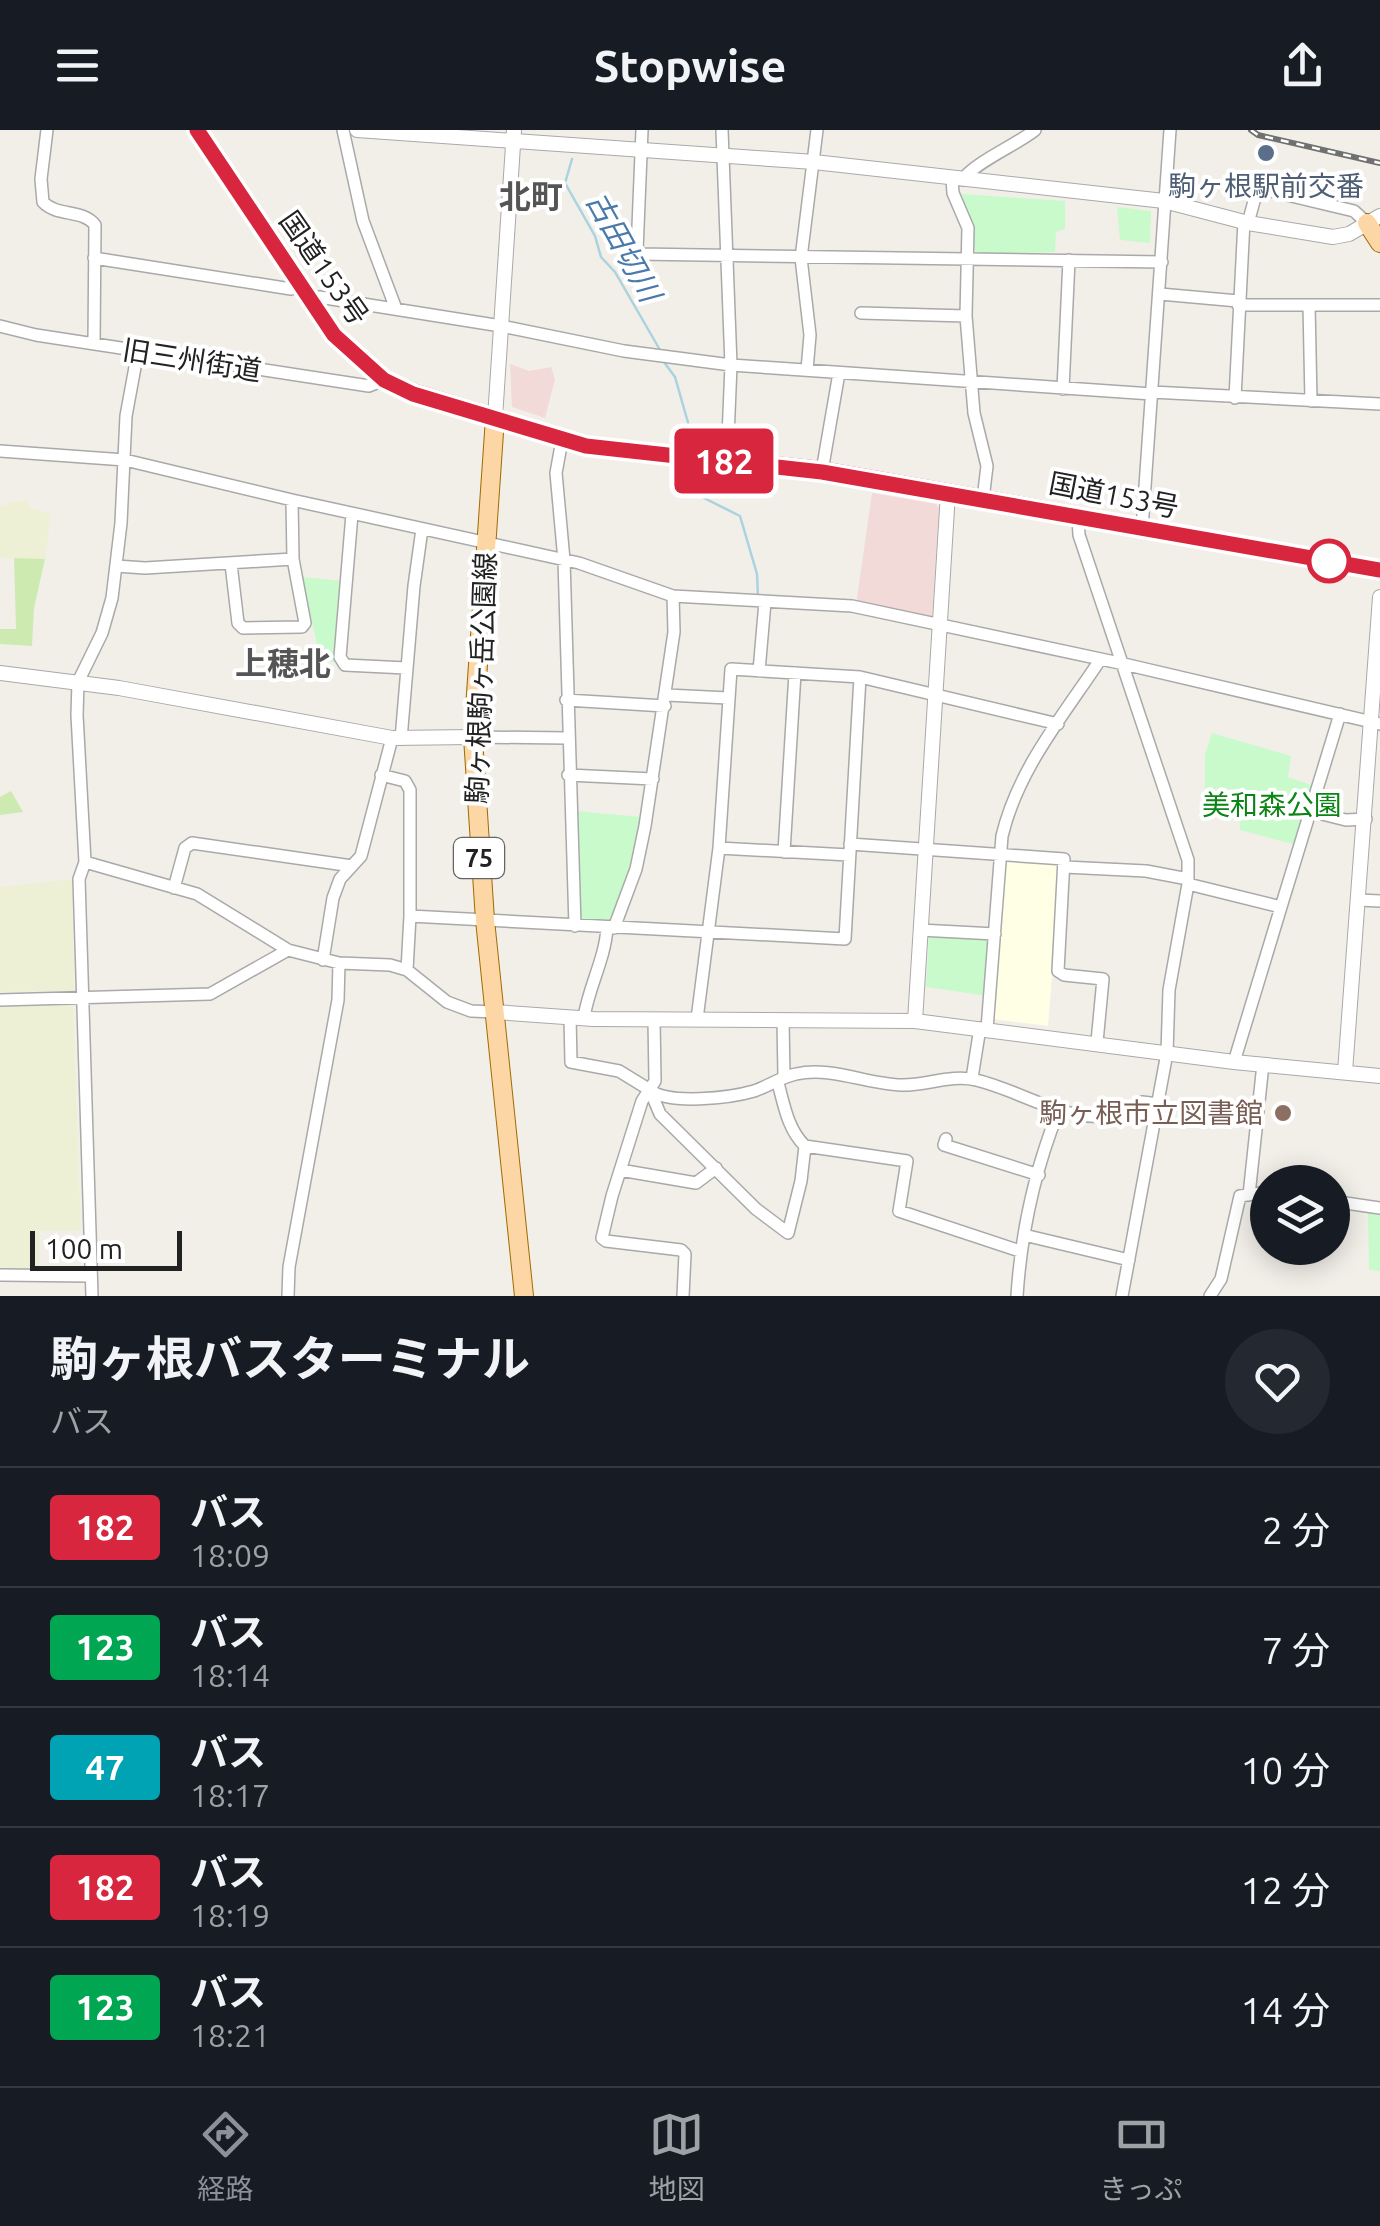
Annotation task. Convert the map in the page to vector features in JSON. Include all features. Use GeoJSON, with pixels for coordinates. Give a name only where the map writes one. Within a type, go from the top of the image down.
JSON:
{"type":"FeatureCollection","features":[{"type":"Feature","properties":{"kind":"highway","name":"国道153号"},"geometry":{"type":"LineString","coordinates":[[197,130],[299,284],[349,351],[384,380],[413,394],[562,440],[616,450],[822,472],[1380,570]]}},
{"type":"Feature","properties":{"kind":"main road"},"geometry":{"type":"LineString","coordinates":[[1373,220],[1380,243]]}},
{"type":"Feature","properties":{"kind":"main road","name":"駒ヶ根駒ヶ岳公園線"},"geometry":{"type":"LineString","coordinates":[[495,418],[473,737],[485,920],[524,1296]]}},
{"type":"Feature","properties":{"kind":"street"},"geometry":{"type":"LineString","coordinates":[[47,130],[40,196],[48,208],[90,218],[95,225],[94,344]]}},
{"type":"Feature","properties":{"kind":"street"},"geometry":{"type":"LineString","coordinates":[[343,130],[363,221],[396,309]]}},
{"type":"Feature","properties":{"kind":"street"},"geometry":{"type":"LineString","coordinates":[[358,130],[514,136],[640,151],[814,162],[1164,201],[1246,222],[1333,237],[1349,234],[1373,220]]}},
{"type":"Feature","properties":{"kind":"street"},"geometry":{"type":"LineString","coordinates":[[642,130],[637,251],[640,254],[1162,262]]}},
{"type":"Feature","properties":{"kind":"street"},"geometry":{"type":"LineString","coordinates":[[722,130],[731,365],[727,462]]}},
{"type":"Feature","properties":{"kind":"street"},"geometry":{"type":"LineString","coordinates":[[807,370],[810,334],[801,258],[817,130]]}},
{"type":"Feature","properties":{"kind":"street"},"geometry":{"type":"LineString","coordinates":[[983,499],[986,454],[974,413],[966,316],[968,228],[953,193],[958,179],[967,170],[1001,154],[1034,130]]}},
{"type":"Feature","properties":{"kind":"street"},"geometry":{"type":"LineString","coordinates":[[1142,529],[1170,130]]}},
{"type":"Feature","properties":{"kind":"street"},"geometry":{"type":"LineString","coordinates":[[495,418],[514,136]]}},
{"type":"Feature","properties":{"kind":"street"},"geometry":{"type":"LineString","coordinates":[[1235,398],[1246,222],[1256,194],[1262,189],[1354,211],[1373,220]]}},
{"type":"Feature","properties":{"kind":"street"},"geometry":{"type":"LineString","coordinates":[[94,258],[291,289],[299,284]]}},
{"type":"Feature","properties":{"kind":"street"},"geometry":{"type":"LineString","coordinates":[[1063,389],[1069,260]]}},
{"type":"Feature","properties":{"kind":"street"},"geometry":{"type":"LineString","coordinates":[[1160,294],[1238,303],[1380,305]]}},
{"type":"Feature","properties":{"kind":"street"},"geometry":{"type":"LineString","coordinates":[[311,301],[319,296],[624,351],[731,365],[1063,389],[1380,404]]}},
{"type":"Feature","properties":{"kind":"street"},"geometry":{"type":"LineString","coordinates":[[1310,305],[1310,401]]}},
{"type":"Feature","properties":{"kind":"street"},"geometry":{"type":"LineString","coordinates":[[862,313],[966,316]]}},
{"type":"Feature","properties":{"kind":"street","name":"旧三州街道"},"geometry":{"type":"LineString","coordinates":[[0,326],[369,386],[384,380]]}},
{"type":"Feature","properties":{"kind":"street"},"geometry":{"type":"LineString","coordinates":[[92,1296],[78,879],[85,862],[76,715],[78,682],[102,633],[116,566],[126,416],[138,351]]}},
{"type":"Feature","properties":{"kind":"street"},"geometry":{"type":"LineString","coordinates":[[822,472],[839,372]]}},
{"type":"Feature","properties":{"kind":"street"},"geometry":{"type":"LineString","coordinates":[[562,440],[556,473],[564,560],[574,926]]}},
{"type":"Feature","properties":{"kind":"street"},"geometry":{"type":"LineString","coordinates":[[0,451],[126,460],[564,560],[673,596],[852,606],[1124,664],[1376,724]]}},
{"type":"Feature","properties":{"kind":"street"},"geometry":{"type":"LineString","coordinates":[[915,1021],[948,493]]}},
{"type":"Feature","properties":{"kind":"street"},"geometry":{"type":"LineString","coordinates":[[232,564],[238,623],[243,628],[302,627],[305,623],[293,559],[292,500]]}},
{"type":"Feature","properties":{"kind":"street"},"geometry":{"type":"LineString","coordinates":[[352,514],[340,657],[345,664],[406,668]]}},
{"type":"Feature","properties":{"kind":"street"},"geometry":{"type":"LineString","coordinates":[[1078,516],[1079,535],[1188,860],[1188,881],[1169,990],[1168,1053],[1122,1296]]}},
{"type":"Feature","properties":{"kind":"street"},"geometry":{"type":"LineString","coordinates":[[323,960],[333,898],[340,879],[361,856],[380,775],[397,738],[422,529]]}},
{"type":"Feature","properties":{"kind":"street"},"geometry":{"type":"LineString","coordinates":[[116,566],[145,568],[293,559]]}},
{"type":"Feature","properties":{"kind":"street"},"geometry":{"type":"LineString","coordinates":[[673,596],[674,632],[666,700],[636,869],[577,1017],[572,1064],[608,1067],[631,1076],[660,1097],[748,1093],[818,1072],[903,1085],[972,1078],[1008,1089],[1058,1112],[1115,1114],[1126,1113],[1142,1102],[1158,1104]]}},
{"type":"Feature","properties":{"kind":"street"},"geometry":{"type":"LineString","coordinates":[[1345,1072],[1376,724],[1380,596]]}},
{"type":"Feature","properties":{"kind":"street"},"geometry":{"type":"LineString","coordinates":[[760,671],[765,602]]}},
{"type":"Feature","properties":{"kind":"street"},"geometry":{"type":"LineString","coordinates":[[972,1078],[984,1028],[1008,809],[1028,766],[1100,660]]}},
{"type":"Feature","properties":{"kind":"street"},"geometry":{"type":"LineString","coordinates":[[697,1019],[719,848],[731,670],[860,677],[1058,724]]}},
{"type":"Feature","properties":{"kind":"street"},"geometry":{"type":"LineString","coordinates":[[784,852],[795,672]]}},
{"type":"Feature","properties":{"kind":"street"},"geometry":{"type":"LineString","coordinates":[[0,673],[78,682],[397,738],[567,738]]}},
{"type":"Feature","properties":{"kind":"street"},"geometry":{"type":"LineString","coordinates":[[410,916],[845,939],[860,677]]}},
{"type":"Feature","properties":{"kind":"street"},"geometry":{"type":"LineString","coordinates":[[566,700],[728,698]]}},
{"type":"Feature","properties":{"kind":"street"},"geometry":{"type":"LineString","coordinates":[[1234,1062],[1340,714]]}},
{"type":"Feature","properties":{"kind":"street"},"geometry":{"type":"LineString","coordinates":[[380,775],[405,781],[410,790],[407,970]]}},
{"type":"Feature","properties":{"kind":"street"},"geometry":{"type":"LineString","coordinates":[[568,776],[653,779]]}},
{"type":"Feature","properties":{"kind":"street"},"geometry":{"type":"LineString","coordinates":[[1310,811],[1346,820],[1366,819]]}},
{"type":"Feature","properties":{"kind":"street"},"geometry":{"type":"LineString","coordinates":[[174,888],[185,848],[192,843],[352,866]]}},
{"type":"Feature","properties":{"kind":"street"},"geometry":{"type":"LineString","coordinates":[[719,848],[784,852],[926,849],[1064,859],[1058,971],[1102,980],[1097,1042]]}},
{"type":"Feature","properties":{"kind":"street"},"geometry":{"type":"LineString","coordinates":[[85,862],[197,894],[288,950],[340,963],[367,962],[407,970],[447,1002],[471,1012],[654,1019],[915,1021],[1234,1062],[1380,1076]]}},
{"type":"Feature","properties":{"kind":"street"},"geometry":{"type":"LineString","coordinates":[[1064,866],[1146,871],[1281,908]]}},
{"type":"Feature","properties":{"kind":"street"},"geometry":{"type":"LineString","coordinates":[[1359,900],[1380,901]]}},
{"type":"Feature","properties":{"kind":"street"},"geometry":{"type":"LineString","coordinates":[[920,930],[995,934]]}},
{"type":"Feature","properties":{"kind":"street"},"geometry":{"type":"LineString","coordinates":[[0,1000],[210,994],[288,950]]}},
{"type":"Feature","properties":{"kind":"street"},"geometry":{"type":"LineString","coordinates":[[288,1296],[338,1000],[340,963]]}},
{"type":"Feature","properties":{"kind":"street"},"geometry":{"type":"LineString","coordinates":[[654,1019],[655,1081],[642,1101],[602,1238],[606,1242],[681,1250],[686,1254],[683,1296]]}},
{"type":"Feature","properties":{"kind":"street"},"geometry":{"type":"LineString","coordinates":[[650,1090],[660,1114],[756,1209],[788,1233],[802,1181],[805,1146],[786,1114],[781,1080],[784,1020]]}},
{"type":"Feature","properties":{"kind":"street"},"geometry":{"type":"LineString","coordinates":[[1210,1296],[1221,1279],[1240,1196],[1249,1195],[1264,1064]]}},
{"type":"Feature","properties":{"kind":"street"},"geometry":{"type":"LineString","coordinates":[[1017,1296],[1020,1251],[1058,1112]]}},
{"type":"Feature","properties":{"kind":"street"},"geometry":{"type":"LineString","coordinates":[[946,1139],[944,1145],[1039,1175]]}},
{"type":"Feature","properties":{"kind":"street"},"geometry":{"type":"LineString","coordinates":[[805,1146],[908,1160],[900,1211],[1020,1251]]}},
{"type":"Feature","properties":{"kind":"street"},"geometry":{"type":"LineString","coordinates":[[620,1170],[696,1182],[716,1168]]}},
{"type":"Feature","properties":{"kind":"street"},"geometry":{"type":"LineString","coordinates":[[1350,1204],[1380,1208]]}},
{"type":"Feature","properties":{"kind":"street"},"geometry":{"type":"LineString","coordinates":[[1024,1236],[1129,1260]]}},
{"type":"Feature","properties":{"kind":"street"},"geometry":{"type":"LineString","coordinates":[[0,1275],[92,1276]]}},
{"type":"Feature","properties":{"kind":"shaded area"},"geometry":{"type":"Polygon","coordinates":[[[510,364],[529,371],[551,367],[555,379],[545,418],[512,407],[510,364]]]}},
{"type":"Feature","properties":{"kind":"shaded area"},"geometry":{"type":"Polygon","coordinates":[[[872,493],[936,504],[939,508],[932,619],[856,605],[872,493]]]}},
{"type":"Feature","properties":{"kind":"shaded area"},"geometry":{"type":"Polygon","coordinates":[[[27,499],[30,508],[51,514],[45,559],[0,558],[0,506],[27,499]]]}},
{"type":"Feature","properties":{"kind":"shaded area"},"geometry":{"type":"Polygon","coordinates":[[[1009,859],[1056,861],[1061,867],[1048,1026],[991,1019],[1004,864],[1009,859]]]}},
{"type":"Feature","properties":{"kind":"shaded area"},"geometry":{"type":"Polygon","coordinates":[[[72,879],[74,991],[0,992],[0,887],[72,879]]]}},
{"type":"Feature","properties":{"kind":"shaded area"},"geometry":{"type":"Polygon","coordinates":[[[73,1005],[81,1231],[39,1231],[39,1270],[0,1269],[0,1007],[73,1005]]]}},
{"type":"Feature","properties":{"kind":"green space"},"geometry":{"type":"Polygon","coordinates":[[[962,194],[1065,201],[1065,229],[1056,232],[1055,252],[976,254],[962,194]]]}},
{"type":"Feature","properties":{"kind":"green space"},"geometry":{"type":"Polygon","coordinates":[[[1117,207],[1151,211],[1150,243],[1120,240],[1117,207]]]}},
{"type":"Feature","properties":{"kind":"green space"},"geometry":{"type":"Polygon","coordinates":[[[14,558],[45,559],[34,608],[32,646],[0,644],[0,629],[16,629],[14,558]]]}},
{"type":"Feature","properties":{"kind":"green space"},"geometry":{"type":"Polygon","coordinates":[[[302,577],[343,581],[335,662],[321,662],[302,577]]]}},
{"type":"Feature","properties":{"kind":"green space","name":"美和森公園"},"geometry":{"type":"Polygon","coordinates":[[[1212,733],[1291,756],[1288,777],[1314,786],[1296,845],[1240,830],[1238,789],[1205,789],[1205,754],[1212,733]]]}},
{"type":"Feature","properties":{"kind":"green space"},"geometry":{"type":"Polygon","coordinates":[[[11,791],[23,812],[0,815],[0,797],[11,791]]]}},
{"type":"Feature","properties":{"kind":"green space"},"geometry":{"type":"Polygon","coordinates":[[[574,811],[642,817],[631,867],[607,923],[582,921],[578,915],[574,811]]]}},
{"type":"Feature","properties":{"kind":"green space"},"geometry":{"type":"Polygon","coordinates":[[[929,934],[987,938],[991,943],[988,996],[926,987],[929,934]]]}},
{"type":"Feature","properties":{"kind":"green space"},"geometry":{"type":"Polygon","coordinates":[[[1368,1213],[1380,1215],[1380,1271],[1369,1270],[1368,1213]]]}},
{"type":"Feature","properties":{"kind":"waterway","name":"古田切川"},"geometry":{"type":"LineString","coordinates":[[572,159],[565,183],[595,236],[601,257],[615,272],[660,350]]}},
{"type":"Feature","properties":{"kind":"waterway","name":"古田切川"},"geometry":{"type":"LineString","coordinates":[[664,362],[675,377],[695,447]]}},
{"type":"Feature","properties":{"kind":"waterway","name":"古田切川"},"geometry":{"type":"LineString","coordinates":[[693,475],[694,493],[740,516],[757,574],[758,597]]}},
{"type":"Feature","properties":{"kind":"railway"},"geometry":{"type":"LineString","coordinates":[[1251,130],[1258,135],[1380,163]]}},
{"type":"Feature","properties":{"kind":"bus line","name":"182"},"geometry":{"type":"LineString","coordinates":[[197,130],[334,335],[384,380],[413,394],[586,446],[822,472],[1380,570]]}},
{"type":"Feature","properties":{"kind":"place","name":"駒ヶ根駅前交番"},"geometry":{"type":"Point","coordinates":[1266,153]}},
{"type":"Feature","properties":{"kind":"place","name":"駒ヶ根市立図書館"},"geometry":{"type":"Point","coordinates":[1283,1113]}},
{"type":"Feature","properties":{"kind":"district","name":"北町"},"geometry":{"type":"Point","coordinates":[531,197]}},
{"type":"Feature","properties":{"kind":"district","name":"上穂北"},"geometry":{"type":"Point","coordinates":[283,664]}}]}
